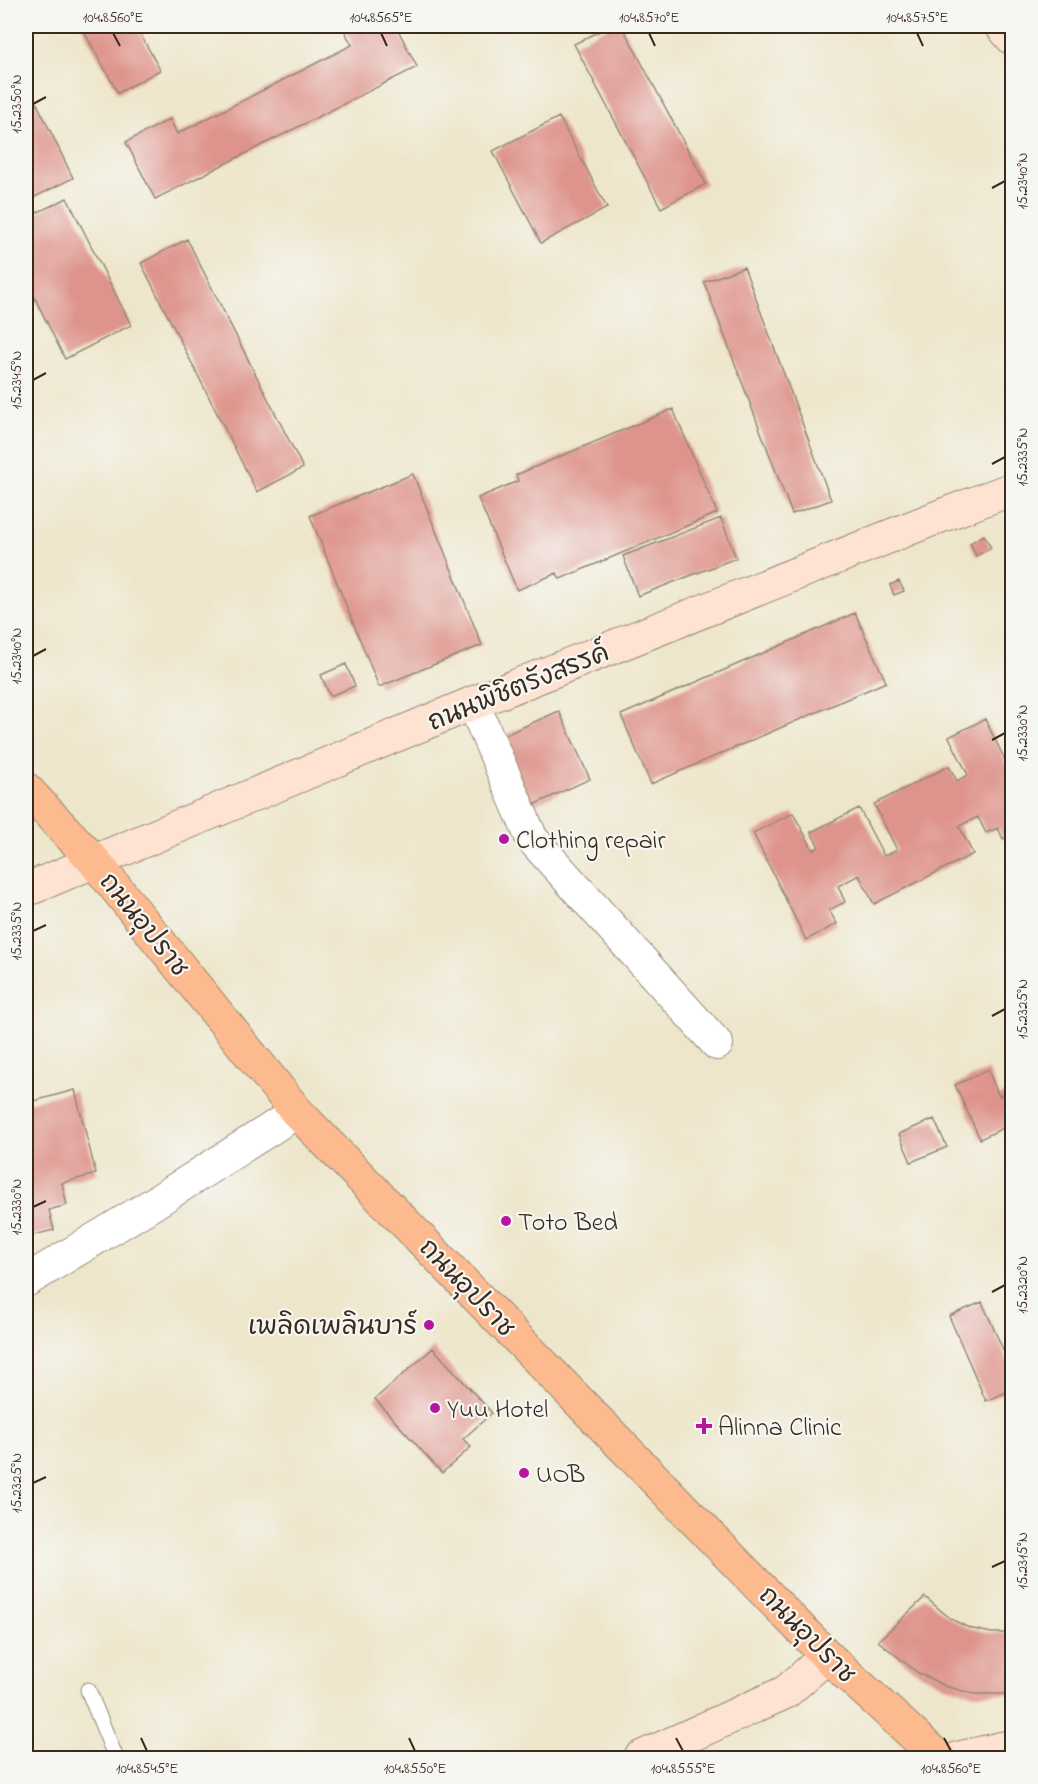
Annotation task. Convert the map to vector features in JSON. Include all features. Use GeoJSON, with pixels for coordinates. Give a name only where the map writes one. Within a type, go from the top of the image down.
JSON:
{"type":"FeatureCollection","features":[{"type":"Feature","properties":{"kind":"main road","name":"ถนนอุปราช"},"geometry":{"type":"LineString","coordinates":[[26,789],[94,861],[297,1112],[827,1656],[939,1758]]}},
{"type":"Feature","properties":{"kind":"street"},"geometry":{"type":"LineString","coordinates":[[1002,26],[1012,38]]}},
{"type":"Feature","properties":{"kind":"street","name":"ถนนพิชิตรังสรรค์"},"geometry":{"type":"LineString","coordinates":[[26,890],[473,703],[1012,489]]}},
{"type":"Feature","properties":{"kind":"street"},"geometry":{"type":"LineString","coordinates":[[473,703],[532,839],[717,1044]]}},
{"type":"Feature","properties":{"kind":"street"},"geometry":{"type":"LineString","coordinates":[[26,1281],[297,1112]]}},
{"type":"Feature","properties":{"kind":"street"},"geometry":{"type":"LineString","coordinates":[[640,1758],[786,1692],[827,1656]]}},
{"type":"Feature","properties":{"kind":"street"},"geometry":{"type":"LineString","coordinates":[[959,1758],[1012,1746]]}},
{"type":"Feature","properties":{"kind":"lane"},"geometry":{"type":"LineString","coordinates":[[88,1690],[116,1758]]}},
{"type":"Feature","properties":{"kind":"building"},"geometry":{"type":"Polygon","coordinates":[[[81,26],[136,26],[160,70],[118,93],[81,26]]]}},
{"type":"Feature","properties":{"kind":"building"},"geometry":{"type":"Polygon","coordinates":[[[357,26],[396,26],[417,67],[155,199],[126,142],[170,119],[177,134],[352,45],[345,32],[357,26]]]}},
{"type":"Feature","properties":{"kind":"building"},"geometry":{"type":"Polygon","coordinates":[[[610,26],[622,26],[706,184],[661,208],[574,44],[610,26]]]}},
{"type":"Feature","properties":{"kind":"building"},"geometry":{"type":"Polygon","coordinates":[[[26,81],[73,178],[29,200],[26,193],[26,81]]]}},
{"type":"Feature","properties":{"kind":"building"},"geometry":{"type":"Polygon","coordinates":[[[559,117],[607,208],[541,243],[493,151],[559,117]]]}},
{"type":"Feature","properties":{"kind":"building"},"geometry":{"type":"Polygon","coordinates":[[[67,198],[131,325],[65,359],[26,280],[26,218],[67,198]]]}},
{"type":"Feature","properties":{"kind":"building"},"geometry":{"type":"Polygon","coordinates":[[[187,239],[303,468],[257,492],[141,263],[187,239]]]}},
{"type":"Feature","properties":{"kind":"building"},"geometry":{"type":"Polygon","coordinates":[[[744,267],[831,500],[792,514],[704,282],[744,267]]]}},
{"type":"Feature","properties":{"kind":"building"},"geometry":{"type":"Polygon","coordinates":[[[673,409],[717,513],[560,579],[557,573],[517,590],[478,498],[518,481],[516,475],[673,409]]]}},
{"type":"Feature","properties":{"kind":"building"},"geometry":{"type":"Polygon","coordinates":[[[413,474],[482,645],[379,687],[310,516],[413,474]]]}},
{"type":"Feature","properties":{"kind":"building"},"geometry":{"type":"Polygon","coordinates":[[[721,518],[736,558],[638,596],[623,556],[721,518]]]}},
{"type":"Feature","properties":{"kind":"building"},"geometry":{"type":"Polygon","coordinates":[[[984,535],[991,548],[976,556],[970,543],[984,535]]]}},
{"type":"Feature","properties":{"kind":"building"},"geometry":{"type":"Polygon","coordinates":[[[899,581],[904,591],[894,595],[890,585],[899,581]]]}},
{"type":"Feature","properties":{"kind":"building"},"geometry":{"type":"Polygon","coordinates":[[[855,613],[886,682],[651,784],[621,715],[855,613]]]}},
{"type":"Feature","properties":{"kind":"building"},"geometry":{"type":"Polygon","coordinates":[[[346,664],[355,686],[330,696],[321,675],[346,664]]]}},
{"type":"Feature","properties":{"kind":"building"},"geometry":{"type":"Polygon","coordinates":[[[559,711],[590,779],[529,807],[498,738],[559,711]]]}},
{"type":"Feature","properties":{"kind":"building"},"geometry":{"type":"Polygon","coordinates":[[[985,719],[1012,774],[1012,834],[1003,839],[998,828],[986,833],[978,817],[959,826],[973,854],[874,904],[859,875],[838,886],[845,902],[829,910],[837,924],[806,940],[753,833],[793,813],[813,850],[819,847],[811,832],[859,808],[884,856],[897,850],[874,804],[949,766],[957,781],[968,775],[949,737],[985,719]]]}},
{"type":"Feature","properties":{"kind":"building"},"geometry":{"type":"Polygon","coordinates":[[[988,1070],[999,1096],[1012,1090],[1012,1124],[980,1139],[955,1085],[988,1070]]]}},
{"type":"Feature","properties":{"kind":"building"},"geometry":{"type":"Polygon","coordinates":[[[75,1090],[96,1174],[62,1183],[67,1205],[49,1210],[54,1230],[26,1237],[26,1103],[75,1090]]]}},
{"type":"Feature","properties":{"kind":"building"},"geometry":{"type":"Polygon","coordinates":[[[934,1119],[947,1147],[911,1162],[899,1134],[934,1119]]]}},
{"type":"Feature","properties":{"kind":"building"},"geometry":{"type":"Polygon","coordinates":[[[982,1302],[1012,1370],[1012,1390],[986,1401],[949,1316],[982,1302]]]}},
{"type":"Feature","properties":{"kind":"building"},"geometry":{"type":"Polygon","coordinates":[[[433,1348],[492,1413],[463,1439],[471,1447],[442,1473],[375,1399],[433,1348]]]}},
{"type":"Feature","properties":{"kind":"building"},"geometry":{"type":"Polygon","coordinates":[[[925,1597],[951,1619],[969,1628],[991,1633],[1012,1633],[1012,1694],[974,1694],[945,1686],[917,1672],[878,1641],[925,1597]]]}},
{"type":"Feature","properties":{"kind":"place","name":"Clothing repair"},"geometry":{"type":"Point","coordinates":[504,839]}},
{"type":"Feature","properties":{"kind":"place","name":"Toto Bed"},"geometry":{"type":"Point","coordinates":[506,1221]}},
{"type":"Feature","properties":{"kind":"place","name":"เพลิดเพลินบาร์"},"geometry":{"type":"Point","coordinates":[429,1325]}},
{"type":"Feature","properties":{"kind":"place","name":"Yuu Hotel"},"geometry":{"type":"Point","coordinates":[435,1408]}},
{"type":"Feature","properties":{"kind":"place","name":"Alinna Clinic"},"geometry":{"type":"Point","coordinates":[704,1426]}},
{"type":"Feature","properties":{"kind":"place","name":"UOB"},"geometry":{"type":"Point","coordinates":[524,1473]}}]}
